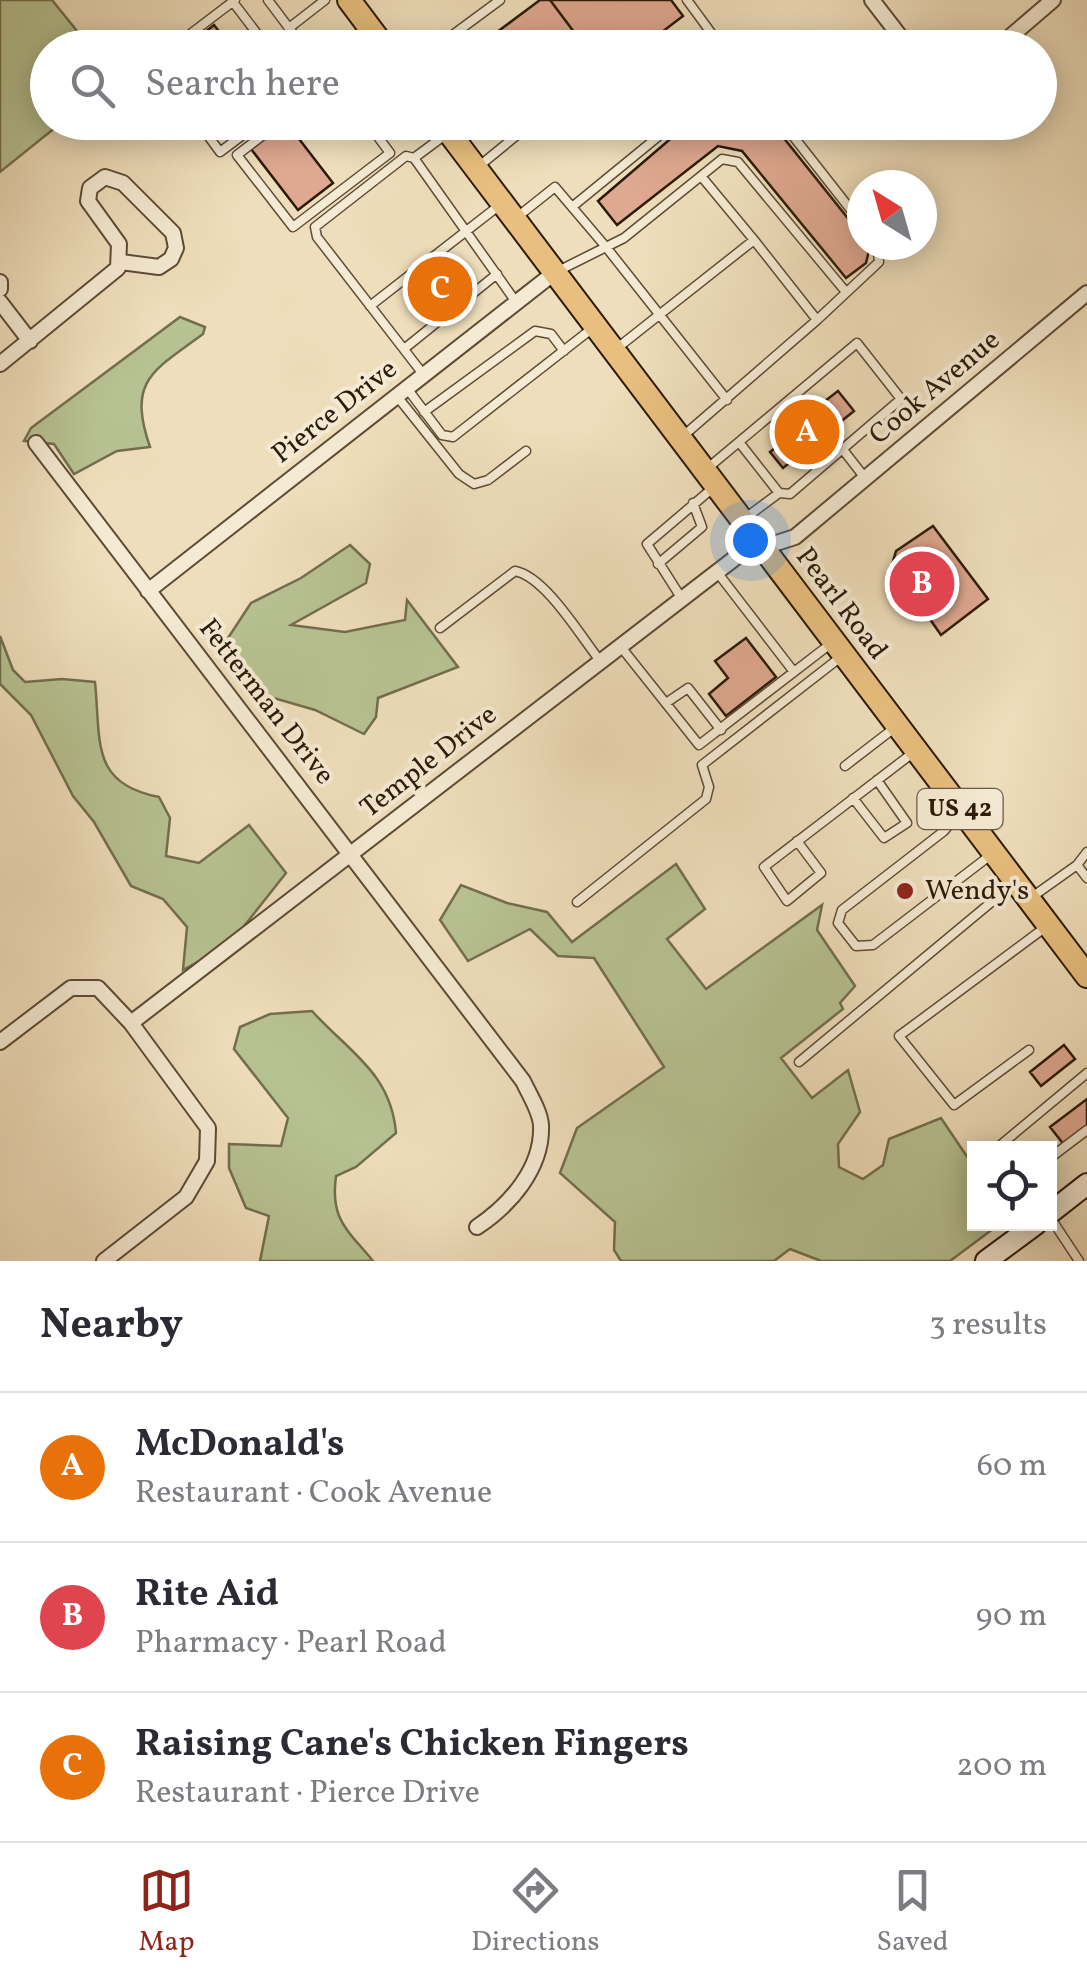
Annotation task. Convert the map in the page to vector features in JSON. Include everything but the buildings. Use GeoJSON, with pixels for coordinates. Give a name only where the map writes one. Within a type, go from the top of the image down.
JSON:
{"type":"FeatureCollection","features":[{"type":"Feature","properties":{"kind":"main road"},"geometry":{"type":"LineString","coordinates":[[350,0],[372,30]]}},
{"type":"Feature","properties":{"kind":"main road","name":"Pearl Road"},"geometry":{"type":"LineString","coordinates":[[454,140],[1086,974]]}},
{"type":"Feature","properties":{"kind":"street"},"geometry":{"type":"LineString","coordinates":[[872,0],[895,30]]}},
{"type":"Feature","properties":{"kind":"street"},"geometry":{"type":"LineString","coordinates":[[1018,30],[1053,0]]}},
{"type":"Feature","properties":{"kind":"street"},"geometry":{"type":"LineString","coordinates":[[0,364],[111,278],[120,262],[116,238],[88,201],[90,188],[105,177],[123,182],[174,232],[176,240],[171,259],[159,267],[120,262]]}},
{"type":"Feature","properties":{"kind":"street","name":"Pierce Drive"},"geometry":{"type":"LineString","coordinates":[[148,591],[554,273]]}},
{"type":"Feature","properties":{"kind":"street","name":"Cook Avenue"},"geometry":{"type":"LineString","coordinates":[[761,547],[794,537],[1087,293]]}},
{"type":"Feature","properties":{"kind":"street"},"geometry":{"type":"LineString","coordinates":[[0,302],[30,340]]}},
{"type":"Feature","properties":{"kind":"street","name":"Fetterman Drive"},"geometry":{"type":"LineString","coordinates":[[36,443],[523,1081],[541,1123],[534,1165],[501,1210],[476,1227]]}},
{"type":"Feature","properties":{"kind":"street","name":"Temple Drive"},"geometry":{"type":"LineString","coordinates":[[131,1023],[717,572],[739,556],[761,547]]}},
{"type":"Feature","properties":{"kind":"street"},"geometry":{"type":"LineString","coordinates":[[0,1042],[70,988],[98,988],[131,1023],[208,1128],[207,1161],[186,1197],[104,1261]]}},
{"type":"Feature","properties":{"kind":"street"},"geometry":{"type":"LineString","coordinates":[[1057,1209],[1087,1184]]}},
{"type":"Feature","properties":{"kind":"street"},"geometry":{"type":"LineString","coordinates":[[986,1261],[1027,1231]]}},
{"type":"Feature","properties":{"kind":"lane"},"geometry":{"type":"LineString","coordinates":[[268,0],[289,28],[325,0]]}},
{"type":"Feature","properties":{"kind":"lane"},"geometry":{"type":"LineString","coordinates":[[464,30],[500,0]]}},
{"type":"Feature","properties":{"kind":"lane"},"geometry":{"type":"LineString","coordinates":[[687,0],[709,30]]}},
{"type":"Feature","properties":{"kind":"lane"},"geometry":{"type":"LineString","coordinates":[[196,30],[234,1],[255,30]]}},
{"type":"Feature","properties":{"kind":"lane"},"geometry":{"type":"LineString","coordinates":[[211,140],[220,152],[236,140]]}},
{"type":"Feature","properties":{"kind":"lane"},"geometry":{"type":"LineString","coordinates":[[257,140],[237,155],[293,228],[390,153],[380,140]]}},
{"type":"Feature","properties":{"kind":"lane"},"geometry":{"type":"LineString","coordinates":[[414,158],[433,140]]}},
{"type":"Feature","properties":{"kind":"lane"},"geometry":{"type":"LineString","coordinates":[[476,169],[511,140]]}},
{"type":"Feature","properties":{"kind":"lane"},"geometry":{"type":"LineString","coordinates":[[572,207],[654,140]]}},
{"type":"Feature","properties":{"kind":"lane"},"geometry":{"type":"LineString","coordinates":[[796,140],[847,205]]}},
{"type":"Feature","properties":{"kind":"lane"},"geometry":{"type":"LineString","coordinates":[[423,374],[316,237],[315,227],[406,156],[414,158],[516,302]]}},
{"type":"Feature","properties":{"kind":"lane"},"geometry":{"type":"LineString","coordinates":[[554,273],[624,238],[722,159],[738,162],[846,292]]}},
{"type":"Feature","properties":{"kind":"lane"},"geometry":{"type":"LineString","coordinates":[[702,176],[817,320]]}},
{"type":"Feature","properties":{"kind":"lane"},"geometry":{"type":"LineString","coordinates":[[370,306],[466,231],[555,188],[727,400]]}},
{"type":"Feature","properties":{"kind":"lane"},"geometry":{"type":"LineString","coordinates":[[613,352],[661,318],[754,240]]}},
{"type":"Feature","properties":{"kind":"lane"},"geometry":{"type":"LineString","coordinates":[[678,439],[817,320],[879,260]]}},
{"type":"Feature","properties":{"kind":"lane"},"geometry":{"type":"LineString","coordinates":[[404,349],[497,274]]}},
{"type":"Feature","properties":{"kind":"lane"},"geometry":{"type":"LineString","coordinates":[[401,392],[442,435],[454,437],[594,327]]}},
{"type":"Feature","properties":{"kind":"lane"},"geometry":{"type":"LineString","coordinates":[[424,412],[540,330],[551,334],[564,351]]}},
{"type":"Feature","properties":{"kind":"lane"},"geometry":{"type":"LineString","coordinates":[[682,599],[647,544],[694,504],[740,442],[857,342],[901,400],[790,494],[779,493],[741,522]]}},
{"type":"Feature","properties":{"kind":"lane"},"geometry":{"type":"LineString","coordinates":[[401,392],[459,474],[474,484],[488,480],[526,451]]}},
{"type":"Feature","properties":{"kind":"lane"},"geometry":{"type":"LineString","coordinates":[[740,442],[779,493]]}},
{"type":"Feature","properties":{"kind":"lane"},"geometry":{"type":"LineString","coordinates":[[844,450],[865,478]]}},
{"type":"Feature","properties":{"kind":"lane"},"geometry":{"type":"LineString","coordinates":[[658,564],[702,528],[694,504]]}},
{"type":"Feature","properties":{"kind":"lane"},"geometry":{"type":"LineString","coordinates":[[440,628],[515,571],[521,572],[538,582],[600,662]]}},
{"type":"Feature","properties":{"kind":"lane"},"geometry":{"type":"LineString","coordinates":[[717,572],[794,672]]}},
{"type":"Feature","properties":{"kind":"lane"},"geometry":{"type":"LineString","coordinates":[[621,646],[699,745],[794,672],[837,649]]}},
{"type":"Feature","properties":{"kind":"lane"},"geometry":{"type":"LineString","coordinates":[[577,902],[706,799],[708,787],[702,765],[837,649]]}},
{"type":"Feature","properties":{"kind":"lane"},"geometry":{"type":"LineString","coordinates":[[666,704],[688,688],[721,730]]}},
{"type":"Feature","properties":{"kind":"lane"},"geometry":{"type":"LineString","coordinates":[[845,766],[896,726]]}},
{"type":"Feature","properties":{"kind":"lane"},"geometry":{"type":"LineString","coordinates":[[797,841],[821,874],[787,900],[763,869],[797,841],[915,751]]}},
{"type":"Feature","properties":{"kind":"lane"},"geometry":{"type":"LineString","coordinates":[[853,798],[884,838],[908,823],[878,780]]}},
{"type":"Feature","properties":{"kind":"lane"},"geometry":{"type":"LineString","coordinates":[[961,811],[944,831],[842,910],[838,923],[856,946],[873,945],[993,853]]}},
{"type":"Feature","properties":{"kind":"lane"},"geometry":{"type":"LineString","coordinates":[[799,1062],[1022,891],[1077,865],[1087,852]]}},
{"type":"Feature","properties":{"kind":"lane"},"geometry":{"type":"LineString","coordinates":[[1077,865],[1087,878]]}},
{"type":"Feature","properties":{"kind":"lane"},"geometry":{"type":"LineString","coordinates":[[1029,1050],[954,1105],[899,1036],[1048,926]]}},
{"type":"Feature","properties":{"kind":"lane"},"geometry":{"type":"LineString","coordinates":[[1005,1141],[1087,1073]]}},
{"type":"Feature","properties":{"kind":"lane"},"geometry":{"type":"LineString","coordinates":[[1057,1153],[1087,1130]]}},
{"type":"Feature","properties":{"kind":"lane"},"geometry":{"type":"LineString","coordinates":[[1057,1226],[1079,1261]]}},
{"type":"Feature","properties":{"kind":"green space"},"geometry":{"type":"Polygon","coordinates":[[[0,0],[52,0],[76,30],[30,30],[30,140],[40,140],[0,172],[0,0]]]}},
{"type":"Feature","properties":{"kind":"green space"},"geometry":{"type":"Polygon","coordinates":[[[180,317],[205,327],[203,334],[158,368],[143,392],[144,424],[150,447],[117,451],[74,474],[54,444],[24,441],[31,428],[180,317]]]}},
{"type":"Feature","properties":{"kind":"green space"},"geometry":{"type":"Polygon","coordinates":[[[350,545],[370,564],[366,583],[291,625],[345,632],[405,620],[407,600],[458,667],[378,698],[376,717],[364,734],[315,710],[270,697],[222,647],[251,603],[301,578],[350,545]]]}},
{"type":"Feature","properties":{"kind":"green space"},"geometry":{"type":"Polygon","coordinates":[[[0,636],[13,670],[25,682],[95,682],[103,757],[121,782],[159,797],[170,818],[166,856],[199,863],[249,825],[286,873],[230,944],[183,970],[187,927],[163,899],[131,886],[94,822],[73,796],[31,715],[0,684],[0,636]]]}},
{"type":"Feature","properties":{"kind":"green space"},"geometry":{"type":"Polygon","coordinates":[[[676,864],[705,909],[667,939],[706,989],[822,905],[817,930],[855,986],[840,1003],[843,1009],[781,1058],[812,1098],[848,1070],[860,1112],[838,1144],[839,1167],[863,1179],[883,1165],[889,1139],[941,1118],[967,1157],[967,1231],[990,1231],[950,1261],[821,1261],[790,1249],[774,1261],[621,1261],[614,1250],[615,1222],[560,1173],[577,1128],[664,1067],[594,958],[558,956],[530,929],[468,961],[440,920],[461,885],[507,903],[547,912],[572,942],[676,864]]]}},
{"type":"Feature","properties":{"kind":"green space"},"geometry":{"type":"Polygon","coordinates":[[[312,1011],[366,1065],[386,1094],[392,1112],[396,1133],[356,1167],[336,1176],[338,1214],[373,1261],[260,1261],[269,1216],[246,1208],[229,1168],[229,1144],[281,1146],[288,1118],[234,1049],[240,1027],[270,1014],[312,1011]]]}},
{"type":"Feature","properties":{"kind":"place","name":"Raising Cane's Chicken Fingers"},"geometry":{"type":"Point","coordinates":[440,289]}},
{"type":"Feature","properties":{"kind":"place","name":"McDonald's"},"geometry":{"type":"Point","coordinates":[807,432]}},
{"type":"Feature","properties":{"kind":"place","name":"Rite Aid"},"geometry":{"type":"Point","coordinates":[922,584]}},
{"type":"Feature","properties":{"kind":"place","name":"Wendy's"},"geometry":{"type":"Point","coordinates":[905,891]}}]}
